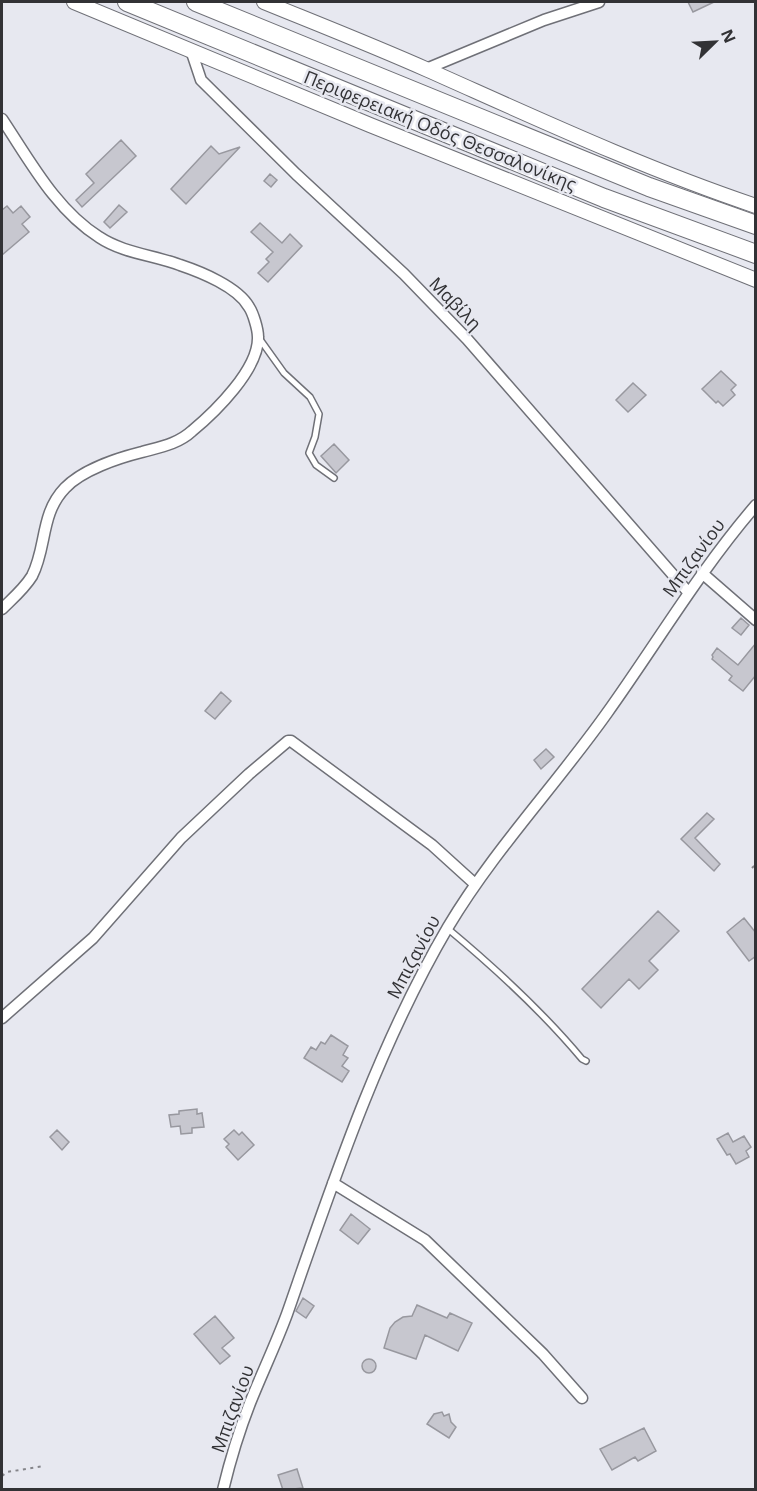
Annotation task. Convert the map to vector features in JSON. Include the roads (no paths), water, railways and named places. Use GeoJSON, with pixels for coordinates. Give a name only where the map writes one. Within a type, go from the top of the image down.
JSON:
{"type":"FeatureCollection","features":[{"type":"Feature","properties":{"kind":"highway","name":"Περιφερειακή Οδός Θεσσαλονίκης"},"geometry":{"type":"LineString","coordinates":[[127,2],[619,204],[756,254]]}},
{"type":"Feature","properties":{"kind":"highway","name":"Περιφερειακή Οδός Θεσσαλονίκης"},"geometry":{"type":"LineString","coordinates":[[196,2],[649,187],[756,225]]}},
{"type":"Feature","properties":{"kind":"street"},"geometry":{"type":"LineString","coordinates":[[74,2],[369,126],[756,280]]}},
{"type":"Feature","properties":{"kind":"street"},"geometry":{"type":"LineString","coordinates":[[264,2],[426,69],[668,174],[756,206]]}},
{"type":"Feature","properties":{"kind":"street"},"geometry":{"type":"LineString","coordinates":[[426,69],[544,20],[599,2]]}},
{"type":"Feature","properties":{"kind":"street","name":"Μαβίλη"},"geometry":{"type":"LineString","coordinates":[[191,50],[201,80],[296,174],[404,274],[467,339],[688,592]]}},
{"type":"Feature","properties":{"kind":"street"},"geometry":{"type":"LineString","coordinates":[[2,119],[57,200],[78,222],[112,244],[177,263],[208,275],[230,288],[249,306],[258,337],[253,361],[234,388],[191,432],[168,445],[107,463],[77,478],[66,487],[52,505],[32,575],[25,586],[2,609]]}},
{"type":"Feature","properties":{"kind":"street","name":"Μπιζανίου"},"geometry":{"type":"LineString","coordinates":[[223,1490],[249,1406],[280,1333],[333,1183],[395,1028],[447,928],[475,884],[583,747],[688,592],[756,505]]}},
{"type":"Feature","properties":{"kind":"street"},"geometry":{"type":"LineString","coordinates":[[702,573],[756,620]]}},
{"type":"Feature","properties":{"kind":"street"},"geometry":{"type":"LineString","coordinates":[[2,1018],[93,938],[150,876],[181,838],[288,741],[432,845],[475,884]]}},
{"type":"Feature","properties":{"kind":"street"},"geometry":{"type":"LineString","coordinates":[[333,1183],[425,1240],[543,1354],[582,1398]]}},
{"type":"Feature","properties":{"kind":"lane"},"geometry":{"type":"LineString","coordinates":[[258,337],[284,373],[310,397],[319,414],[315,437],[309,453],[316,465],[334,478]]}},
{"type":"Feature","properties":{"kind":"lane"},"geometry":{"type":"LineString","coordinates":[[447,928],[529,1002],[586,1061]]}}]}
